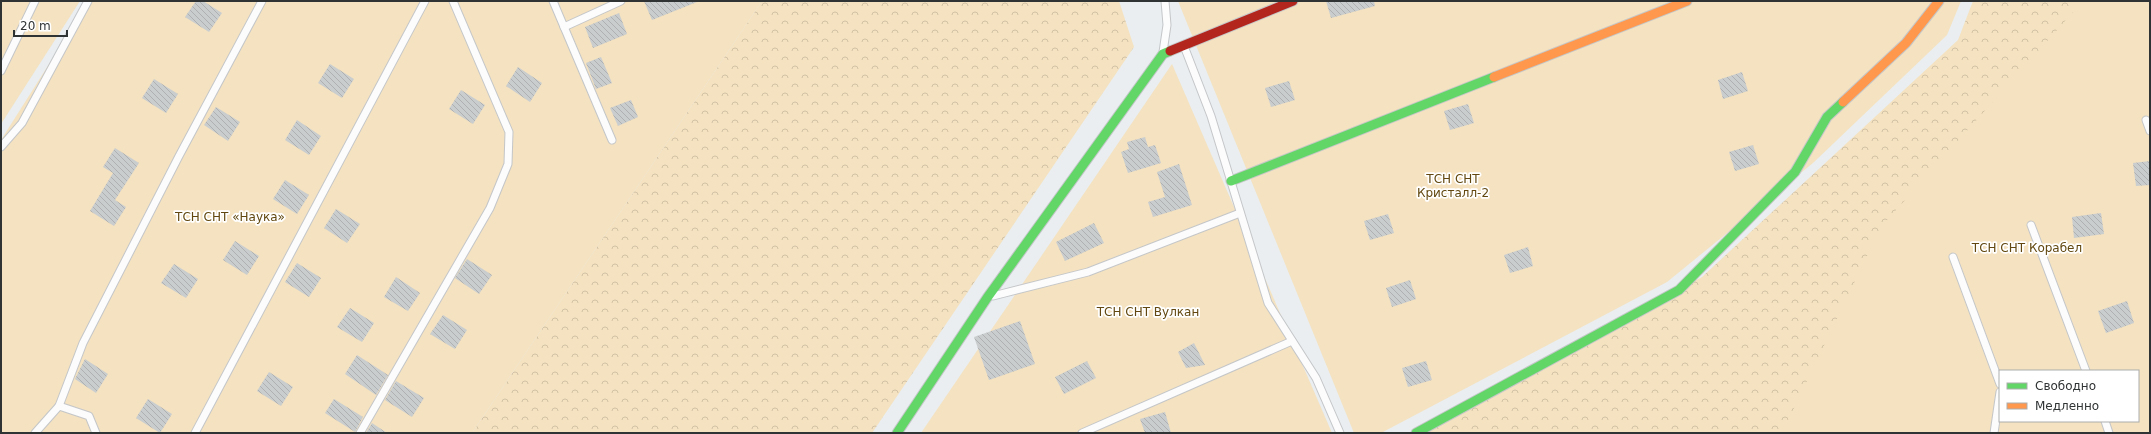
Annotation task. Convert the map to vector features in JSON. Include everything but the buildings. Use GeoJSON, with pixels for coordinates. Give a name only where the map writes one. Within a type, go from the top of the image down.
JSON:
{"type":"FeatureCollection","features":[{"type":"Feature","properties":{"kind":"street"},"geometry":{"type":"LineString","coordinates":[[897,433],[987,298],[1163,54],[1293,1]]}},
{"type":"Feature","properties":{"kind":"street"},"geometry":{"type":"LineString","coordinates":[[1231,181],[1687,1]]}},
{"type":"Feature","properties":{"kind":"street"},"geometry":{"type":"LineString","coordinates":[[1416,433],[1679,290],[1795,172],[1827,117],[1906,43],[1939,1]]}},
{"type":"Feature","properties":{"kind":"lane"},"geometry":{"type":"LineString","coordinates":[[1,71],[35,1]]}},
{"type":"Feature","properties":{"kind":"lane"},"geometry":{"type":"LineString","coordinates":[[1,147],[22,123],[88,1]]}},
{"type":"Feature","properties":{"kind":"lane"},"geometry":{"type":"LineString","coordinates":[[35,433],[59,406],[82,344],[179,156],[262,1]]}},
{"type":"Feature","properties":{"kind":"lane"},"geometry":{"type":"LineString","coordinates":[[195,433],[425,1]]}},
{"type":"Feature","properties":{"kind":"lane"},"geometry":{"type":"LineString","coordinates":[[360,433],[490,208],[508,164],[509,132],[454,1]]}},
{"type":"Feature","properties":{"kind":"lane"},"geometry":{"type":"LineString","coordinates":[[553,1],[612,140]]}},
{"type":"Feature","properties":{"kind":"lane"},"geometry":{"type":"LineString","coordinates":[[564,27],[621,1]]}},
{"type":"Feature","properties":{"kind":"lane"},"geometry":{"type":"LineString","coordinates":[[1163,54],[1167,25],[1165,1]]}},
{"type":"Feature","properties":{"kind":"lane"},"geometry":{"type":"LineString","coordinates":[[1184,46],[1212,116],[1268,303],[1316,378],[1340,433]]}},
{"type":"Feature","properties":{"kind":"lane"},"geometry":{"type":"LineString","coordinates":[[2146,120],[2150,131]]}},
{"type":"Feature","properties":{"kind":"lane"},"geometry":{"type":"LineString","coordinates":[[987,298],[1088,272],[1240,213]]}},
{"type":"Feature","properties":{"kind":"lane"},"geometry":{"type":"LineString","coordinates":[[2031,225],[2086,370]]}},
{"type":"Feature","properties":{"kind":"lane"},"geometry":{"type":"LineString","coordinates":[[1953,257],[1999,381]]}},
{"type":"Feature","properties":{"kind":"lane"},"geometry":{"type":"LineString","coordinates":[[1082,433],[1292,341]]}},
{"type":"Feature","properties":{"kind":"lane"},"geometry":{"type":"LineString","coordinates":[[1994,433],[1999,399]]}},
{"type":"Feature","properties":{"kind":"lane"},"geometry":{"type":"LineString","coordinates":[[59,406],[89,416],[96,433]]}},
{"type":"Feature","properties":{"kind":"lane"},"geometry":{"type":"LineString","coordinates":[[2105,422],[2109,433]]}},
{"type":"Feature","properties":{"kind":"green space"},"geometry":{"type":"Polygon","coordinates":[[[1,1],[80,1],[1,124],[1,1]]]}},
{"type":"Feature","properties":{"kind":"green space","name":"ТСН СНТ «Наука»"},"geometry":{"type":"Polygon","coordinates":[[[89,1],[762,1],[472,433],[1,433],[1,140],[89,1]]]}},
{"type":"Feature","properties":{"kind":"green space"},"geometry":{"type":"Polygon","coordinates":[[[762,1],[1119,1],[1134,47],[872,433],[472,433],[762,1]]]}},
{"type":"Feature","properties":{"kind":"green space","name":"ТСН СНТ Кристалл-2"},"geometry":{"type":"Polygon","coordinates":[[[1178,1],[1961,1],[1947,35],[1813,163],[1667,282],[1381,433],[1354,433],[1178,1]]]}},
{"type":"Feature","properties":{"kind":"green space"},"geometry":{"type":"Polygon","coordinates":[[[1973,1],[2115,1],[1928,433],[1425,433],[1702,277],[1958,40],[1973,1]]]}},
{"type":"Feature","properties":{"kind":"green space","name":"ТСН СНТ Корабел"},"geometry":{"type":"Polygon","coordinates":[[[2083,1],[2150,1],[2150,433],[1782,433],[1881,227],[2083,1]]]}},
{"type":"Feature","properties":{"kind":"green space","name":"ТСН СНТ Вулкан"},"geometry":{"type":"Polygon","coordinates":[[[1172,64],[1332,433],[921,433],[1172,64]]]}},
{"type":"Feature","properties":{"kind":"traffic: fast"},"geometry":{"type":"LineString","coordinates":[[897,433],[987,298],[1163,54],[1170,51]]}},
{"type":"Feature","properties":{"kind":"traffic: fast"},"geometry":{"type":"LineString","coordinates":[[1231,181],[1494,77]]}},
{"type":"Feature","properties":{"kind":"traffic: fast"},"geometry":{"type":"LineString","coordinates":[[1416,433],[1679,290],[1795,172],[1827,117],[1843,102]]}},
{"type":"Feature","properties":{"kind":"traffic: slow"},"geometry":{"type":"LineString","coordinates":[[1494,77],[1687,1]]}},
{"type":"Feature","properties":{"kind":"traffic: slow"},"geometry":{"type":"LineString","coordinates":[[1843,102],[1906,43],[1939,1]]}},
{"type":"Feature","properties":{"kind":"traffic: jam"},"geometry":{"type":"LineString","coordinates":[[1170,51],[1293,1]]}}]}
